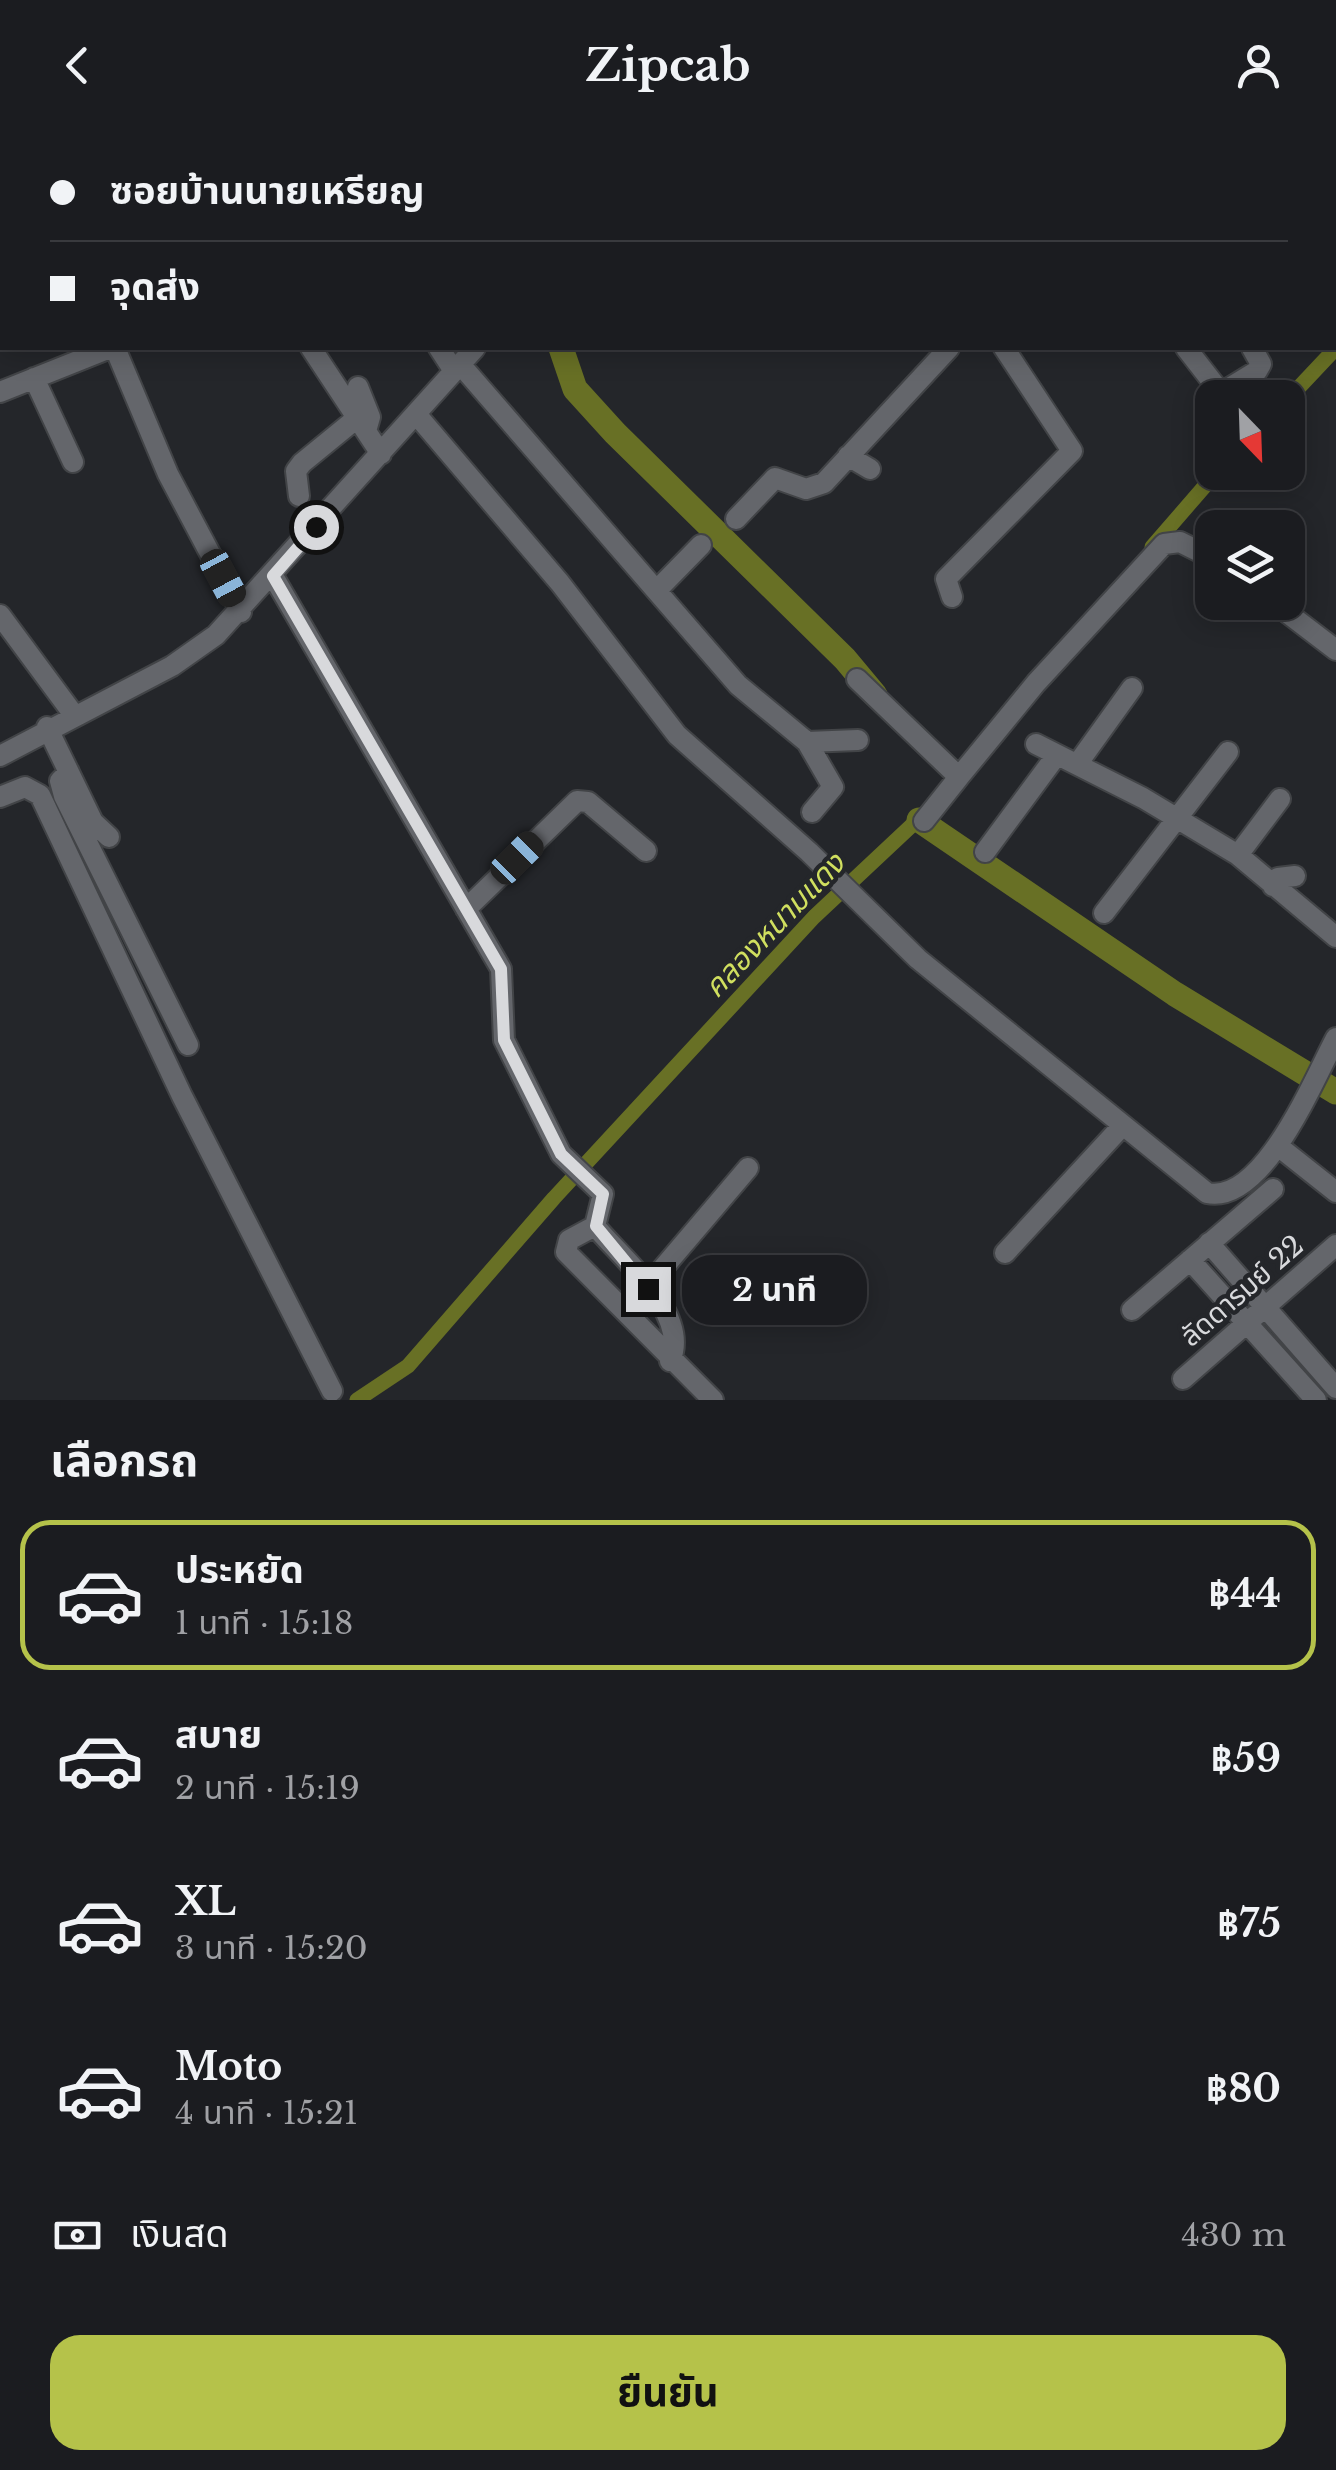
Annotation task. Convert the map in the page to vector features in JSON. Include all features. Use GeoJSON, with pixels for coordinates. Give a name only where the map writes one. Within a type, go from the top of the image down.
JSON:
{"type":"FeatureCollection","features":[{"type":"Feature","properties":{"kind":"street"},"geometry":{"type":"LineString","coordinates":[[0,392],[108,350]]}},
{"type":"Feature","properties":{"kind":"street"},"geometry":{"type":"LineString","coordinates":[[114,350],[168,474],[241,612]]}},
{"type":"Feature","properties":{"kind":"street"},"geometry":{"type":"LineString","coordinates":[[312,350],[381,454]]}},
{"type":"Feature","properties":{"kind":"street"},"geometry":{"type":"LineString","coordinates":[[440,350],[658,590],[738,685],[806,742],[833,786],[812,812]]}},
{"type":"Feature","properties":{"kind":"street"},"geometry":{"type":"LineString","coordinates":[[0,756],[47,727],[194,652],[241,612],[472,350]]}},
{"type":"Feature","properties":{"kind":"street"},"geometry":{"type":"LineString","coordinates":[[736,520],[775,478],[817,489],[947,350]]}},
{"type":"Feature","properties":{"kind":"street"},"geometry":{"type":"LineString","coordinates":[[952,597],[946,580],[1072,451],[1005,350]]}},
{"type":"Feature","properties":{"kind":"street"},"geometry":{"type":"LineString","coordinates":[[1188,350],[1221,392],[1257,372],[1261,364],[1253,350]]}},
{"type":"Feature","properties":{"kind":"street"},"geometry":{"type":"LineString","coordinates":[[34,378],[72,462]]}},
{"type":"Feature","properties":{"kind":"street"},"geometry":{"type":"LineString","coordinates":[[300,496],[296,471],[302,463],[370,417],[358,388]]}},
{"type":"Feature","properties":{"kind":"street"},"geometry":{"type":"LineString","coordinates":[[416,414],[560,583],[678,736],[918,959],[1206,1193],[1219,1196],[1239,1188],[1278,1146],[1336,1038]]}},
{"type":"Feature","properties":{"kind":"street"},"geometry":{"type":"LineString","coordinates":[[848,456],[870,469]]}},
{"type":"Feature","properties":{"kind":"street"},"geometry":{"type":"LineString","coordinates":[[924,821],[954,772],[1164,544],[1180,542],[1195,550]]}},
{"type":"Feature","properties":{"kind":"street"},"geometry":{"type":"LineString","coordinates":[[658,590],[701,546]]}},
{"type":"Feature","properties":{"kind":"street"},"geometry":{"type":"LineString","coordinates":[[273,576],[504,980],[504,1040],[569,1165],[594,1182],[603,1194],[596,1226]]}},
{"type":"Feature","properties":{"kind":"street"},"geometry":{"type":"LineString","coordinates":[[0,616],[74,715]]}},
{"type":"Feature","properties":{"kind":"street"},"geometry":{"type":"LineString","coordinates":[[1296,620],[1336,650]]}},
{"type":"Feature","properties":{"kind":"street"},"geometry":{"type":"LineString","coordinates":[[858,679],[954,772]]}},
{"type":"Feature","properties":{"kind":"street"},"geometry":{"type":"LineString","coordinates":[[1078,764],[1132,688]]}},
{"type":"Feature","properties":{"kind":"street"},"geometry":{"type":"LineString","coordinates":[[47,727],[98,830],[109,837]]}},
{"type":"Feature","properties":{"kind":"street"},"geometry":{"type":"LineString","coordinates":[[806,742],[858,740]]}},
{"type":"Feature","properties":{"kind":"street"},"geometry":{"type":"LineString","coordinates":[[1036,744],[1177,818],[1238,855],[1336,937]]}},
{"type":"Feature","properties":{"kind":"street"},"geometry":{"type":"LineString","coordinates":[[1104,913],[1228,752]]}},
{"type":"Feature","properties":{"kind":"street"},"geometry":{"type":"LineString","coordinates":[[984,852],[1056,756]]}},
{"type":"Feature","properties":{"kind":"street"},"geometry":{"type":"LineString","coordinates":[[69,772],[60,782],[64,796],[188,1045]]}},
{"type":"Feature","properties":{"kind":"street"},"geometry":{"type":"LineString","coordinates":[[0,798],[25,788],[40,795],[182,1096],[332,1391]]}},
{"type":"Feature","properties":{"kind":"street"},"geometry":{"type":"LineString","coordinates":[[1238,855],[1280,799]]}},
{"type":"Feature","properties":{"kind":"street"},"geometry":{"type":"LineString","coordinates":[[466,909],[577,801],[588,802],[646,851]]}},
{"type":"Feature","properties":{"kind":"street"},"geometry":{"type":"LineString","coordinates":[[1273,886],[1278,878],[1296,876]]}},
{"type":"Feature","properties":{"kind":"street"},"geometry":{"type":"LineString","coordinates":[[1005,1252],[1123,1125]]}},
{"type":"Feature","properties":{"kind":"street"},"geometry":{"type":"LineString","coordinates":[[1278,1146],[1336,1192]]}},
{"type":"Feature","properties":{"kind":"street"},"geometry":{"type":"LineString","coordinates":[[656,1298],[658,1274],[748,1168]]}},
{"type":"Feature","properties":{"kind":"street"},"geometry":{"type":"LineString","coordinates":[[1132,1310],[1273,1189]]}},
{"type":"Feature","properties":{"kind":"street"},"geometry":{"type":"LineString","coordinates":[[596,1226],[656,1298],[674,1327],[677,1344],[670,1360]]}},
{"type":"Feature","properties":{"kind":"street"},"geometry":{"type":"LineString","coordinates":[[596,1226],[568,1240],[566,1252],[713,1400]]}},
{"type":"Feature","properties":{"kind":"street"},"geometry":{"type":"LineString","coordinates":[[1190,1260],[1309,1398],[1333,1379],[1209,1242]]}},
{"type":"Feature","properties":{"kind":"street","name":"ลัดดารมย์ 22"},"geometry":{"type":"LineString","coordinates":[[1183,1379],[1336,1245]]}},
{"type":"Feature","properties":{"kind":"waterway"},"geometry":{"type":"LineString","coordinates":[[562,350],[575,389],[845,659],[875,695]]}},
{"type":"Feature","properties":{"kind":"waterway","name":"คลองหนามแดง"},"geometry":{"type":"LineString","coordinates":[[1305,381],[1334,350]]}},
{"type":"Feature","properties":{"kind":"waterway","name":"คลองหนามแดง"},"geometry":{"type":"LineString","coordinates":[[1152,547],[1201,490]]}},
{"type":"Feature","properties":{"kind":"waterway","name":"คลองหนามแดง"},"geometry":{"type":"LineString","coordinates":[[357,1400],[408,1366],[554,1198],[814,917],[926,812]]}},
{"type":"Feature","properties":{"kind":"waterway"},"geometry":{"type":"LineString","coordinates":[[919,820],[1175,994],[1336,1092]]}},
{"type":"Feature","properties":{"kind":"route"},"geometry":{"type":"LineString","coordinates":[[316,527],[273,576],[501,969],[504,1040],[561,1154],[603,1194],[596,1226],[648,1289]]}}]}
